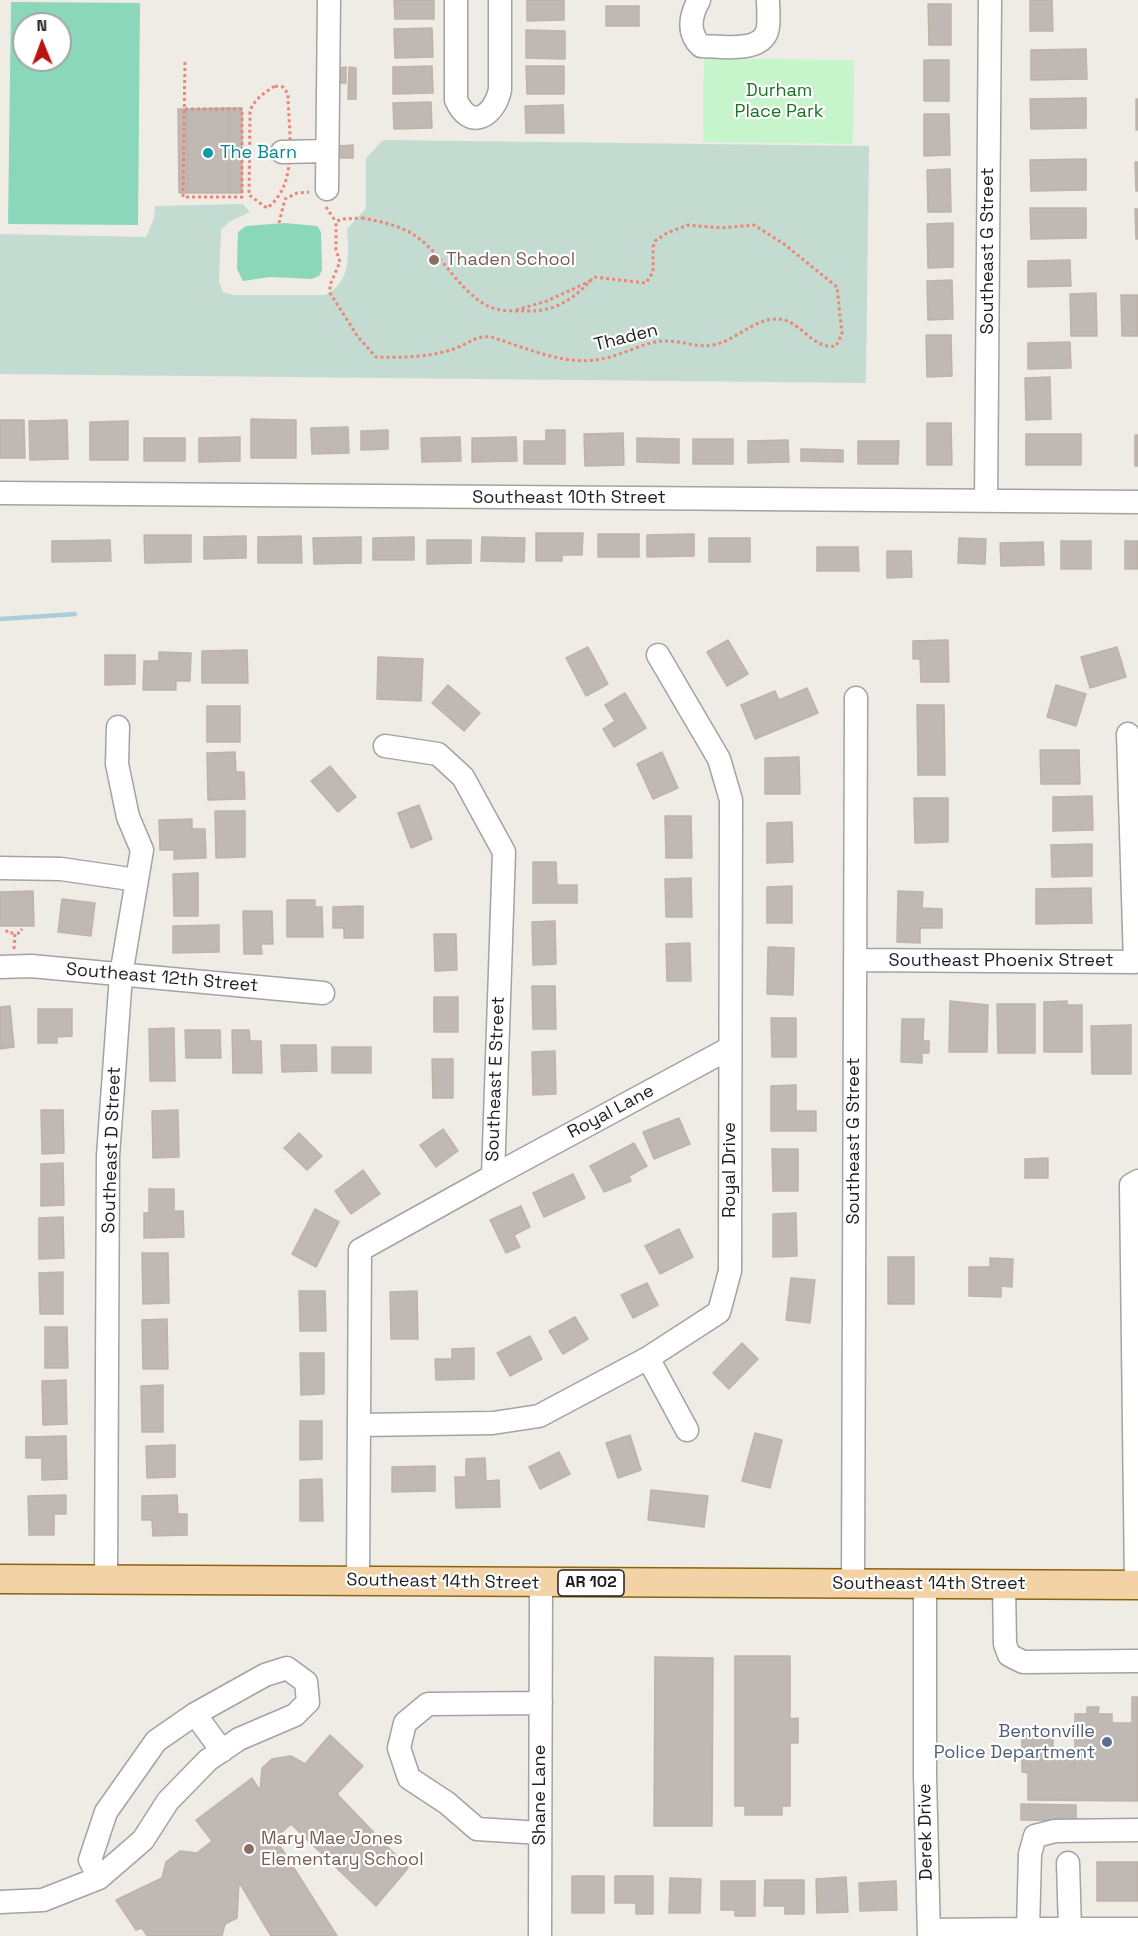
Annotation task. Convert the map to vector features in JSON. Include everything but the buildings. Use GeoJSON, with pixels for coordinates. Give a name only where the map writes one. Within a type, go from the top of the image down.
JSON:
{"type":"FeatureCollection","features":[{"type":"Feature","properties":{"kind":"main road","name":"Southeast 14th Street"},"geometry":{"type":"LineString","coordinates":[[0,1579],[1137,1585]]}},
{"type":"Feature","properties":{"kind":"street"},"geometry":{"type":"LineString","coordinates":[[321,192],[327,151],[329,0]]}},
{"type":"Feature","properties":{"kind":"street"},"geometry":{"type":"LineString","coordinates":[[456,0],[456,100],[461,112],[472,117],[482,117],[497,103],[500,90],[500,0]]}},
{"type":"Feature","properties":{"kind":"street"},"geometry":{"type":"LineString","coordinates":[[699,0],[693,12],[691,26],[693,38],[701,46],[747,46],[760,42],[767,33],[768,0]]}},
{"type":"Feature","properties":{"kind":"street","name":"Southeast G Street"},"geometry":{"type":"LineString","coordinates":[[986,501],[990,0]]}},
{"type":"Feature","properties":{"kind":"street"},"geometry":{"type":"LineString","coordinates":[[282,152],[327,151]]}},
{"type":"Feature","properties":{"kind":"street","name":"Southeast 10th Street"},"geometry":{"type":"LineString","coordinates":[[0,493],[1138,502]]}},
{"type":"Feature","properties":{"kind":"street","name":"Royal Drive"},"geometry":{"type":"LineString","coordinates":[[359,1425],[493,1423],[539,1416],[648,1358],[719,1312],[730,1271],[731,800],[720,759],[658,655]]}},
{"type":"Feature","properties":{"kind":"street","name":"Southeast G Street"},"geometry":{"type":"LineString","coordinates":[[853,1584],[856,698]]}},
{"type":"Feature","properties":{"kind":"street","name":"Southeast D Street"},"geometry":{"type":"LineString","coordinates":[[106,1580],[108,1156],[121,975],[142,850],[128,817],[117,764],[118,727]]}},
{"type":"Feature","properties":{"kind":"street","name":"Southeast Phoenix Street"},"geometry":{"type":"LineString","coordinates":[[855,960],[1135,962],[1128,734]]}},
{"type":"Feature","properties":{"kind":"street","name":"Southeast E Street"},"geometry":{"type":"LineString","coordinates":[[358,1581],[360,1250],[493,1176],[504,852],[463,777],[438,754],[385,746]]}},
{"type":"Feature","properties":{"kind":"street"},"geometry":{"type":"LineString","coordinates":[[0,868],[61,869],[137,880]]}},
{"type":"Feature","properties":{"kind":"street","name":"Southeast 12th Street"},"geometry":{"type":"LineString","coordinates":[[0,967],[31,966],[323,993]]}},
{"type":"Feature","properties":{"kind":"street","name":"Royal Lane"},"geometry":{"type":"LineString","coordinates":[[493,1176],[729,1048]]}},
{"type":"Feature","properties":{"kind":"street"},"geometry":{"type":"LineString","coordinates":[[1137,1181],[1131,1185],[1134,1226],[1137,1585]]}},
{"type":"Feature","properties":{"kind":"street"},"geometry":{"type":"LineString","coordinates":[[648,1358],[687,1430]]}},
{"type":"Feature","properties":{"kind":"street","name":"Shane Lane"},"geometry":{"type":"LineString","coordinates":[[540,1936],[541,1583]]}},
{"type":"Feature","properties":{"kind":"street","name":"Derek Drive"},"geometry":{"type":"LineString","coordinates":[[925,1585],[925,1775],[929,1933]]}},
{"type":"Feature","properties":{"kind":"street"},"geometry":{"type":"LineString","coordinates":[[1004,1585],[1005,1644],[1009,1655],[1023,1662],[1138,1661]]}},
{"type":"Feature","properties":{"kind":"street"},"geometry":{"type":"LineString","coordinates":[[0,1902],[43,1900],[99,1878],[143,1840],[168,1801],[208,1760],[238,1739],[295,1715],[308,1702],[306,1682],[287,1668],[265,1676],[195,1714],[156,1742],[106,1812],[90,1860],[99,1878]]}},
{"type":"Feature","properties":{"kind":"street"},"geometry":{"type":"LineString","coordinates":[[540,1833],[477,1829],[447,1803],[410,1778],[399,1748],[405,1723],[428,1704],[541,1703]]}},
{"type":"Feature","properties":{"kind":"street"},"geometry":{"type":"LineString","coordinates":[[195,1714],[222,1751]]}},
{"type":"Feature","properties":{"kind":"street"},"geometry":{"type":"LineString","coordinates":[[1028,1929],[1030,1854],[1035,1836],[1055,1831],[1138,1830]]}},
{"type":"Feature","properties":{"kind":"street"},"geometry":{"type":"LineString","coordinates":[[1068,1863],[1070,1929]]}},
{"type":"Feature","properties":{"kind":"street"},"geometry":{"type":"LineString","coordinates":[[929,1933],[1028,1929],[1070,1929],[1092,1932],[1138,1929]]}},
{"type":"Feature","properties":{"kind":"path"},"geometry":{"type":"LineString","coordinates":[[185,60],[183,197],[242,197],[242,109],[186,112]]}},
{"type":"Feature","properties":{"kind":"path"},"geometry":{"type":"LineString","coordinates":[[263,205],[251,197],[250,112],[251,106],[263,92],[275,86]]}},
{"type":"Feature","properties":{"kind":"path"},"geometry":{"type":"LineString","coordinates":[[279,223],[285,199],[297,193],[321,192]]}},
{"type":"Feature","properties":{"kind":"path","name":"Thaden"},"geometry":{"type":"LineString","coordinates":[[513,310],[547,301],[592,280],[603,277],[646,283],[653,272],[655,241],[688,225],[721,228],[754,225],[784,244],[837,287],[842,334],[836,346],[821,344],[783,319],[774,319],[758,324],[728,340],[704,346],[662,341],[585,362],[480,336],[458,348],[444,351],[376,357],[358,337],[330,293],[330,285],[340,262],[336,250],[336,222],[341,219],[362,218],[386,223],[413,234],[487,305],[513,310],[544,311],[561,305],[579,294],[592,280]]}},
{"type":"Feature","properties":{"kind":"path"},"geometry":{"type":"LineString","coordinates":[[6,930],[9,933],[15,933]]}},
{"type":"Feature","properties":{"kind":"green space"},"geometry":{"type":"Polygon","coordinates":[[[11,2],[140,3],[138,225],[8,224],[11,2]]]}},
{"type":"Feature","properties":{"kind":"green space","name":"Durham Place Park"},"geometry":{"type":"Polygon","coordinates":[[[704,58],[854,60],[853,144],[703,142],[704,58]]]}},
{"type":"Feature","properties":{"kind":"green space","name":"Thaden School"},"geometry":{"type":"Polygon","coordinates":[[[383,140],[869,146],[866,383],[0,374],[0,234],[146,237],[154,218],[155,206],[243,204],[250,212],[229,222],[221,230],[219,282],[223,292],[233,295],[325,295],[340,283],[344,276],[348,258],[347,229],[366,208],[366,158],[383,140]]]}},
{"type":"Feature","properties":{"kind":"green space"},"geometry":{"type":"Polygon","coordinates":[[[285,223],[317,226],[321,232],[322,270],[319,276],[312,279],[270,277],[243,281],[237,269],[238,232],[246,226],[285,223]]]}},
{"type":"Feature","properties":{"kind":"waterway"},"geometry":{"type":"LineString","coordinates":[[0,619],[75,614]]}},
{"type":"Feature","properties":{"kind":"place","name":"The Barn"},"geometry":{"type":"Point","coordinates":[208,153]}},
{"type":"Feature","properties":{"kind":"place","name":"Thaden School"},"geometry":{"type":"Point","coordinates":[434,260]}},
{"type":"Feature","properties":{"kind":"place","name":"Bentonville Police Department"},"geometry":{"type":"Point","coordinates":[1107,1742]}},
{"type":"Feature","properties":{"kind":"place","name":"Mary Mae Jones Elementary School"},"geometry":{"type":"Point","coordinates":[249,1849]}}]}
